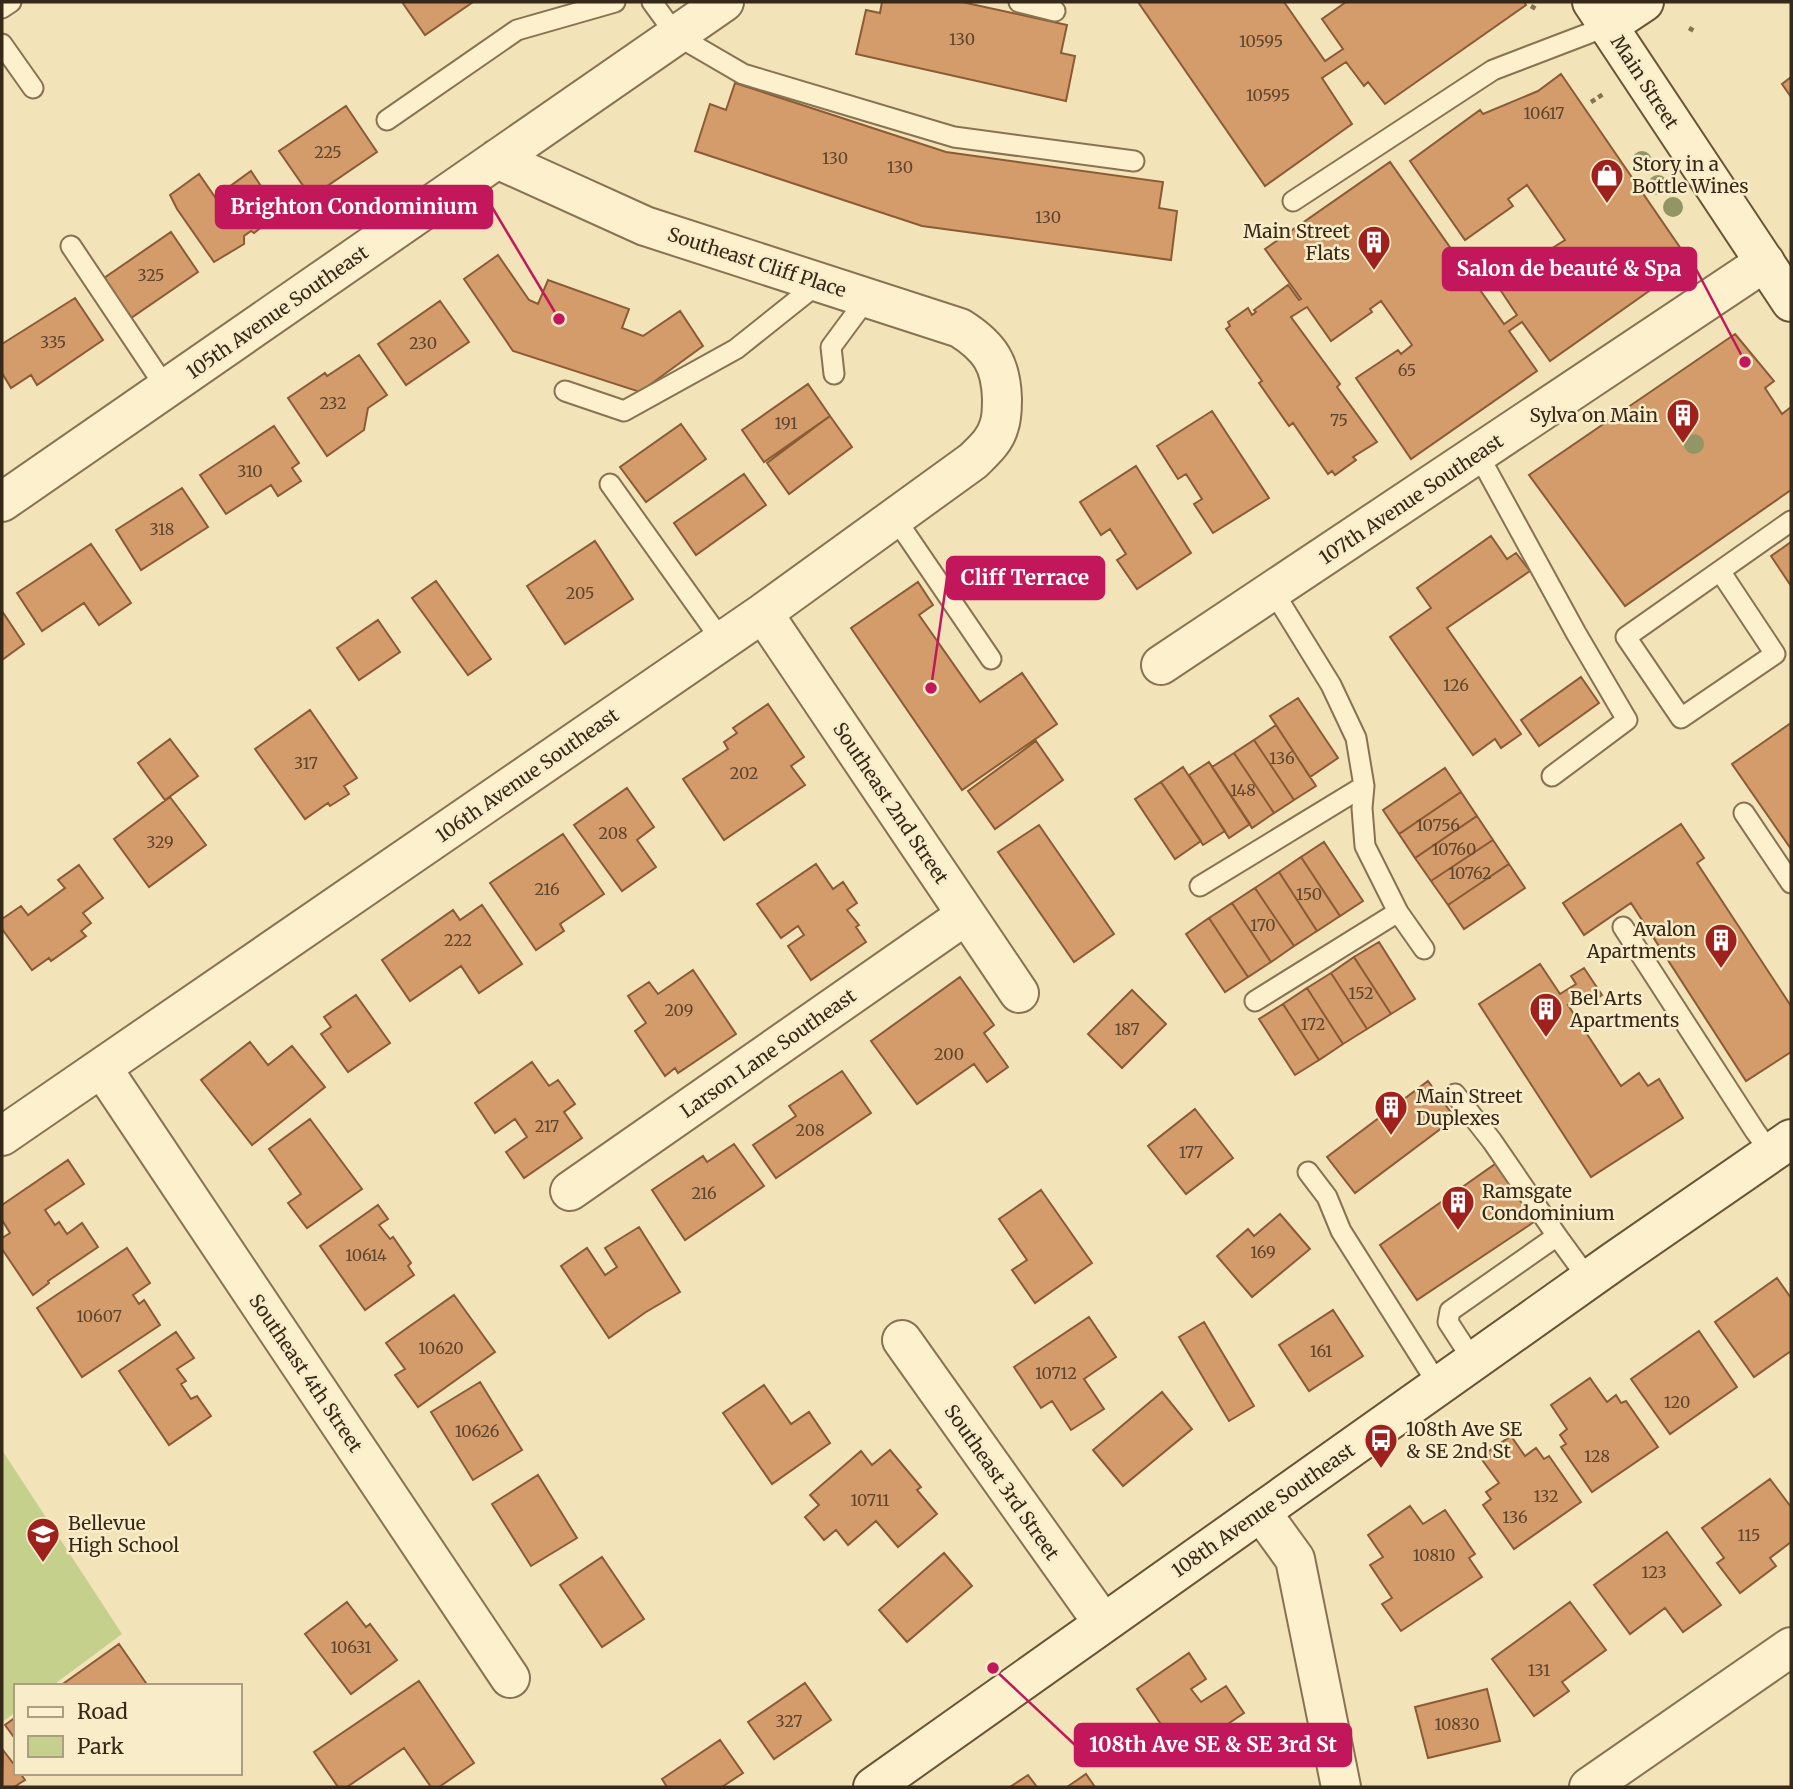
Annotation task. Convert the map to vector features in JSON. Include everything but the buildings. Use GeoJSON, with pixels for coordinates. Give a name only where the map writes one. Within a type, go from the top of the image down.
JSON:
{"type":"FeatureCollection","features":[{"type":"Feature","properties":{"kind":"street","name":"105th Avenue Southeast"},"geometry":{"type":"LineString","coordinates":[[2,502],[724,2]]}},
{"type":"Feature","properties":{"kind":"street"},"geometry":{"type":"LineString","coordinates":[[1600,14],[1644,2]]}},
{"type":"Feature","properties":{"kind":"street","name":"Main Street"},"geometry":{"type":"LineString","coordinates":[[1600,14],[1791,302]]}},
{"type":"Feature","properties":{"kind":"street","name":"Southeast Cliff Place"},"geometry":{"type":"LineString","coordinates":[[497,159],[645,226],[960,328],[978,340],[991,355],[1001,378]]}},
{"type":"Feature","properties":{"kind":"street","name":"107th Avenue Southeast"},"geometry":{"type":"LineString","coordinates":[[1161,665],[1765,262]]}},
{"type":"Feature","properties":{"kind":"street","name":"106th Avenue Southeast"},"geometry":{"type":"LineString","coordinates":[[2,1136],[763,613],[974,461],[990,444],[999,427],[1001,378]]}},
{"type":"Feature","properties":{"kind":"street","name":"Southeast 2nd Street"},"geometry":{"type":"LineString","coordinates":[[763,613],[1019,993]]}},
{"type":"Feature","properties":{"kind":"street","name":"Larson Lane Southeast"},"geometry":{"type":"LineString","coordinates":[[570,1191],[966,915]]}},
{"type":"Feature","properties":{"kind":"street","name":"Southeast 4th Street"},"geometry":{"type":"LineString","coordinates":[[102,1068],[510,1678]]}},
{"type":"Feature","properties":{"kind":"street","name":"108th Avenue Southeast"},"geometry":{"type":"LineString","coordinates":[[873,1787],[1781,1146]]}},
{"type":"Feature","properties":{"kind":"street","name":"Southeast 3rd Street"},"geometry":{"type":"LineString","coordinates":[[902,1340],[1103,1623]]}},
{"type":"Feature","properties":{"kind":"street"},"geometry":{"type":"LineString","coordinates":[[1261,1511],[1295,1559],[1341,1787]]}},
{"type":"Feature","properties":{"kind":"street"},"geometry":{"type":"LineString","coordinates":[[1589,1787],[1791,1647]]}},
{"type":"Feature","properties":{"kind":"lane"},"geometry":{"type":"LineString","coordinates":[[2,8],[11,2]]}},
{"type":"Feature","properties":{"kind":"lane"},"geometry":{"type":"LineString","coordinates":[[387,120],[517,30],[615,2]]}},
{"type":"Feature","properties":{"kind":"lane"},"geometry":{"type":"LineString","coordinates":[[652,2],[676,35],[743,74],[954,137],[1135,162]]}},
{"type":"Feature","properties":{"kind":"lane"},"geometry":{"type":"LineString","coordinates":[[1019,2],[1055,11]]}},
{"type":"Feature","properties":{"kind":"lane"},"geometry":{"type":"LineString","coordinates":[[1293,201],[1493,71],[1600,14]]}},
{"type":"Feature","properties":{"kind":"lane"},"geometry":{"type":"LineString","coordinates":[[2,44],[33,88]]}},
{"type":"Feature","properties":{"kind":"lane"},"geometry":{"type":"LineString","coordinates":[[71,246],[166,388]]}},
{"type":"Feature","properties":{"kind":"lane"},"geometry":{"type":"LineString","coordinates":[[565,391],[624,411],[736,349],[820,282]]}},
{"type":"Feature","properties":{"kind":"lane"},"geometry":{"type":"LineString","coordinates":[[834,374],[831,348],[868,297]]}},
{"type":"Feature","properties":{"kind":"lane"},"geometry":{"type":"LineString","coordinates":[[1478,454],[1627,720],[1552,776]]}},
{"type":"Feature","properties":{"kind":"lane"},"geometry":{"type":"LineString","coordinates":[[610,484],[722,641]]}},
{"type":"Feature","properties":{"kind":"lane"},"geometry":{"type":"LineString","coordinates":[[895,518],[991,659]]}},
{"type":"Feature","properties":{"kind":"lane"},"geometry":{"type":"LineString","coordinates":[[1720,571],[1774,654],[1681,718],[1626,637],[1791,521]]}},
{"type":"Feature","properties":{"kind":"lane"},"geometry":{"type":"LineString","coordinates":[[1273,592],[1331,685],[1356,738],[1364,786],[1362,808],[1365,846],[1398,912],[1424,949]]}},
{"type":"Feature","properties":{"kind":"lane"},"geometry":{"type":"LineString","coordinates":[[1200,886],[1364,786]]}},
{"type":"Feature","properties":{"kind":"lane"},"geometry":{"type":"LineString","coordinates":[[1744,813],[1791,883]]}},
{"type":"Feature","properties":{"kind":"lane"},"geometry":{"type":"LineString","coordinates":[[1255,1001],[1398,912]]}},
{"type":"Feature","properties":{"kind":"lane"},"geometry":{"type":"LineString","coordinates":[[1623,927],[1755,1131],[1781,1146]]}},
{"type":"Feature","properties":{"kind":"lane"},"geometry":{"type":"LineString","coordinates":[[1455,1094],[1492,1141],[1589,1280]]}},
{"type":"Feature","properties":{"kind":"lane"},"geometry":{"type":"LineString","coordinates":[[1308,1172],[1327,1197],[1341,1231],[1439,1386]]}},
{"type":"Feature","properties":{"kind":"lane"},"geometry":{"type":"LineString","coordinates":[[1474,1362],[1448,1322],[1450,1311],[1557,1236]]}},
{"type":"Feature","properties":{"kind":"path"},"geometry":{"type":"LineString","coordinates":[[1531,6],[1538,10]]}},
{"type":"Feature","properties":{"kind":"path"},"geometry":{"type":"LineString","coordinates":[[1689,27],[1696,32]]}},
{"type":"Feature","properties":{"kind":"path"},"geometry":{"type":"LineString","coordinates":[[1591,102],[1605,93]]}},
{"type":"Feature","properties":{"kind":"green space","name":"Bellevue High School"},"geometry":{"type":"Polygon","coordinates":[[[2,1450],[122,1634],[55,1684],[14,1684],[14,1713],[2,1722],[2,1450]]]}},
{"type":"Feature","properties":{"kind":"place","name":"Story in a Bottle Wines"},"geometry":{"type":"Point","coordinates":[1607,205]}},
{"type":"Feature","properties":{"kind":"place","name":"Main Street Flats"},"geometry":{"type":"Point","coordinates":[1374,272]}},
{"type":"Feature","properties":{"kind":"place","name":"Brighton Condominium"},"geometry":{"type":"Point","coordinates":[559,319]}},
{"type":"Feature","properties":{"kind":"place","name":"Salon de beauté & Spa"},"geometry":{"type":"Point","coordinates":[1745,362]}},
{"type":"Feature","properties":{"kind":"place","name":"Sylva on Main"},"geometry":{"type":"Point","coordinates":[1683,445]}},
{"type":"Feature","properties":{"kind":"place","name":"Cliff Terrace"},"geometry":{"type":"Point","coordinates":[931,688]}},
{"type":"Feature","properties":{"kind":"place","name":"Avalon Apartments"},"geometry":{"type":"Point","coordinates":[1721,970]}},
{"type":"Feature","properties":{"kind":"place","name":"Bel Arts Apartments"},"geometry":{"type":"Point","coordinates":[1546,1039]}},
{"type":"Feature","properties":{"kind":"place","name":"Main Street Duplexes"},"geometry":{"type":"Point","coordinates":[1391,1137]}},
{"type":"Feature","properties":{"kind":"place","name":"Ramsgate Condominium"},"geometry":{"type":"Point","coordinates":[1458,1232]}},
{"type":"Feature","properties":{"kind":"place","name":"108th Ave SE & SE 2nd St"},"geometry":{"type":"Point","coordinates":[1381,1470]}},
{"type":"Feature","properties":{"kind":"place","name":"Bellevue High School"},"geometry":{"type":"Point","coordinates":[43,1564]}},
{"type":"Feature","properties":{"kind":"place","name":"108th Ave SE & SE 3rd St"},"geometry":{"type":"Point","coordinates":[993,1668]}}]}
